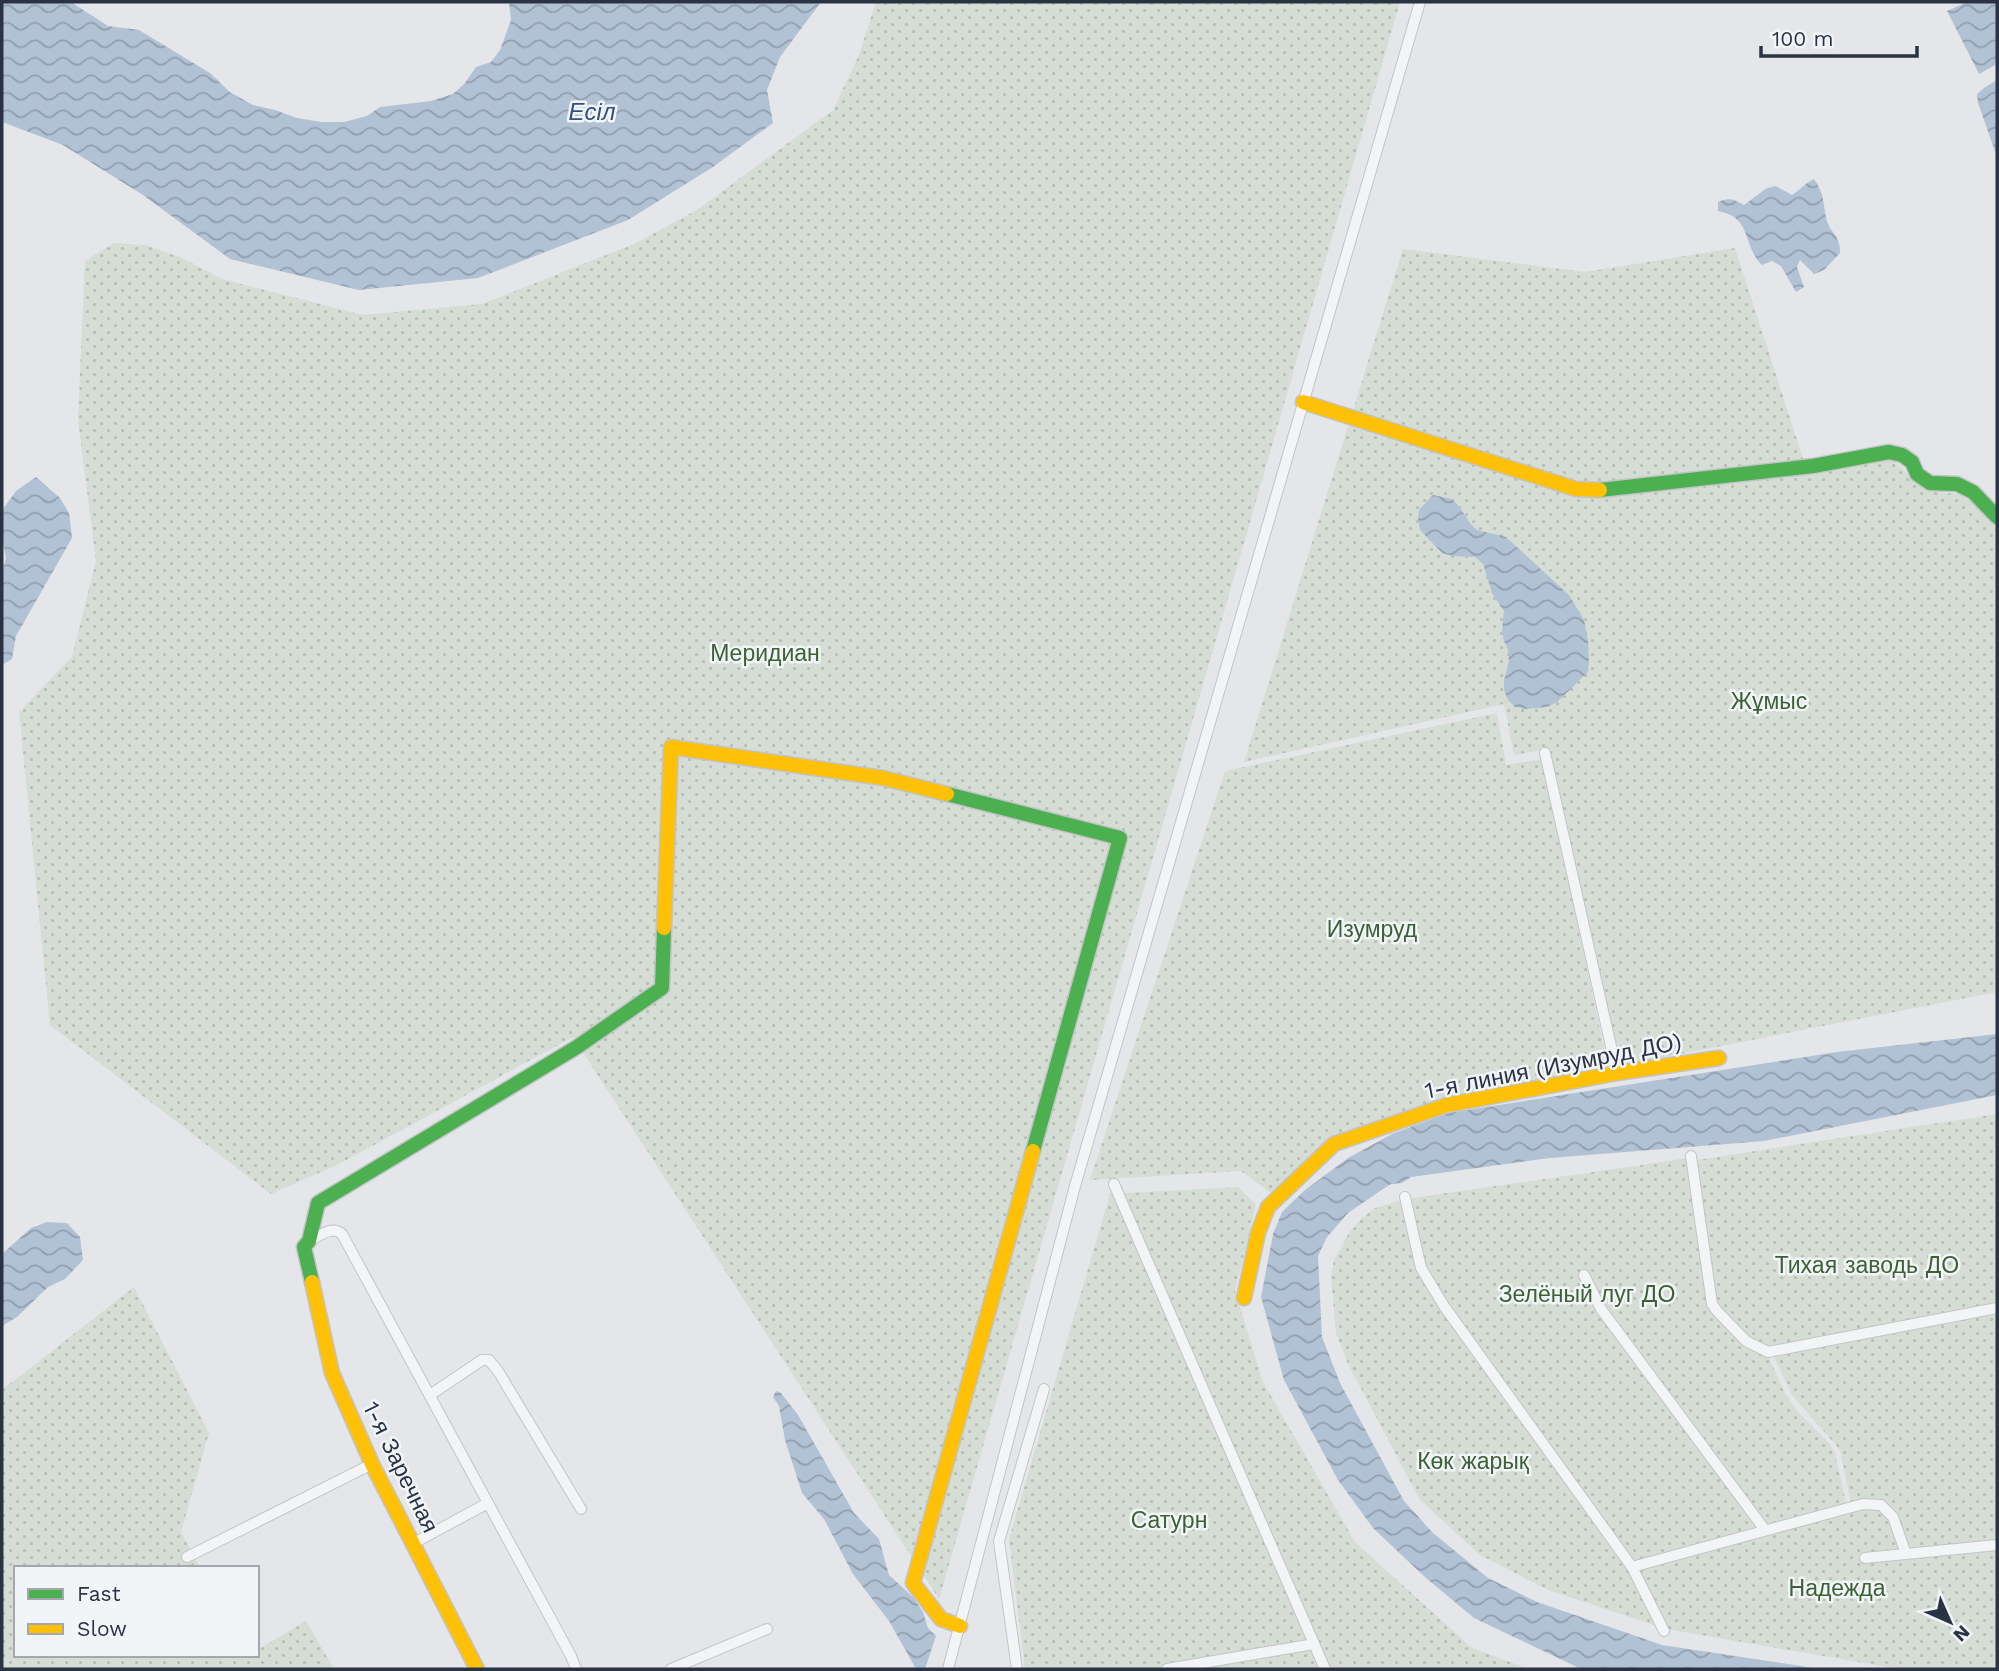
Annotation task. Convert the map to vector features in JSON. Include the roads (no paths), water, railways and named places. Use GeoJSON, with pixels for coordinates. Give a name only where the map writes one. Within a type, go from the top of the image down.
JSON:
{"type":"FeatureCollection","features":[{"type":"Feature","properties":{"kind":"street"},"geometry":{"type":"LineString","coordinates":[[948,1669],[1075,1186],[1420,2]]}},
{"type":"Feature","properties":{"kind":"street"},"geometry":{"type":"LineString","coordinates":[[1303,402],[1576,489],[1608,490],[1683,482],[1813,466],[1889,452],[1902,455],[1912,462],[1917,474],[1930,483],[1957,484],[1973,492],[1997,517]]}},
{"type":"Feature","properties":{"kind":"street","name":"1-я Заречная"},"geometry":{"type":"LineString","coordinates":[[477,1669],[372,1464],[330,1368],[304,1249],[309,1241],[318,1203],[577,1047],[662,988],[671,747],[883,778],[1120,838],[913,1583],[941,1619],[960,1626]]}},
{"type":"Feature","properties":{"kind":"street"},"geometry":{"type":"LineString","coordinates":[[1545,753],[1617,1073]]}},
{"type":"Feature","properties":{"kind":"street","name":"1-я линия (Изумруд ДО)"},"geometry":{"type":"LineString","coordinates":[[1244,1298],[1258,1233],[1268,1207],[1334,1144],[1447,1105],[1617,1073],[1719,1058]]}},
{"type":"Feature","properties":{"kind":"street"},"geometry":{"type":"LineString","coordinates":[[1691,1156],[1712,1304],[1746,1341],[1768,1352],[1997,1308]]}},
{"type":"Feature","properties":{"kind":"street"},"geometry":{"type":"LineString","coordinates":[[1114,1184],[1325,1669]]}},
{"type":"Feature","properties":{"kind":"street"},"geometry":{"type":"LineString","coordinates":[[1405,1197],[1421,1268],[1444,1306],[1632,1567],[1664,1631]]}},
{"type":"Feature","properties":{"kind":"street"},"geometry":{"type":"LineString","coordinates":[[309,1241],[331,1230],[342,1234],[576,1669]]}},
{"type":"Feature","properties":{"kind":"street"},"geometry":{"type":"LineString","coordinates":[[1584,1275],[1601,1309],[1765,1530]]}},
{"type":"Feature","properties":{"kind":"street"},"geometry":{"type":"LineString","coordinates":[[429,1395],[482,1360],[489,1360],[581,1509]]}},
{"type":"Feature","properties":{"kind":"street"},"geometry":{"type":"LineString","coordinates":[[1017,1669],[999,1541],[1044,1389]]}},
{"type":"Feature","properties":{"kind":"street"},"geometry":{"type":"LineString","coordinates":[[187,1557],[372,1464]]}},
{"type":"Feature","properties":{"kind":"street"},"geometry":{"type":"LineString","coordinates":[[412,1544],[488,1503]]}},
{"type":"Feature","properties":{"kind":"street"},"geometry":{"type":"LineString","coordinates":[[1632,1567],[1863,1504],[1881,1506],[1893,1517],[1906,1554]]}},
{"type":"Feature","properties":{"kind":"street"},"geometry":{"type":"LineString","coordinates":[[1865,1558],[1997,1545]]}},
{"type":"Feature","properties":{"kind":"street"},"geometry":{"type":"LineString","coordinates":[[671,1669],[767,1629]]}},
{"type":"Feature","properties":{"kind":"street"},"geometry":{"type":"LineString","coordinates":[[1167,1669],[1314,1644]]}},
{"type":"Feature","properties":{"kind":"water","name":"Есіл"},"geometry":{"type":"Polygon","coordinates":[[[2,2],[71,2],[108,26],[139,30],[210,73],[231,93],[253,105],[297,118],[344,122],[367,116],[380,107],[431,101],[453,94],[476,67],[491,62],[500,50],[511,20],[509,2],[821,2],[780,57],[767,90],[773,123],[713,167],[628,220],[478,278],[359,290],[230,259],[143,195],[63,145],[2,122],[2,2]]]}},
{"type":"Feature","properties":{"kind":"water"},"geometry":{"type":"Polygon","coordinates":[[[1967,2],[1997,2],[1997,64],[1979,74],[1947,11],[1967,2]]]}},
{"type":"Feature","properties":{"kind":"water"},"geometry":{"type":"Polygon","coordinates":[[[1997,80],[1997,157],[1977,94],[1997,80]]]}},
{"type":"Feature","properties":{"kind":"water"},"geometry":{"type":"Polygon","coordinates":[[[1814,179],[1821,193],[1828,222],[1839,242],[1840,253],[1824,270],[1814,274],[1800,260],[1797,267],[1804,287],[1796,292],[1781,266],[1772,261],[1762,265],[1742,226],[1729,214],[1718,211],[1718,202],[1731,199],[1744,205],[1767,188],[1776,186],[1792,195],[1814,179]]]}},
{"type":"Feature","properties":{"kind":"water"},"geometry":{"type":"Polygon","coordinates":[[[36,477],[60,498],[69,513],[72,538],[16,636],[12,659],[2,665],[2,573],[6,558],[2,537],[3,509],[16,491],[36,477]]]}},
{"type":"Feature","properties":{"kind":"water"},"geometry":{"type":"Polygon","coordinates":[[[1433,495],[1452,499],[1477,530],[1506,537],[1569,595],[1584,620],[1588,640],[1588,672],[1557,702],[1547,707],[1526,709],[1515,707],[1508,700],[1504,690],[1509,661],[1502,631],[1504,611],[1492,593],[1483,564],[1475,557],[1442,553],[1420,530],[1419,510],[1433,495]]]}},
{"type":"Feature","properties":{"kind":"water"},"geometry":{"type":"Polygon","coordinates":[[[1997,1034],[1997,1095],[1764,1141],[1550,1158],[1411,1177],[1402,1183],[1391,1184],[1348,1213],[1327,1237],[1318,1256],[1322,1337],[1340,1383],[1404,1501],[1433,1533],[1488,1578],[1537,1602],[1662,1645],[1821,1669],[1579,1668],[1474,1618],[1373,1528],[1338,1480],[1284,1380],[1261,1297],[1273,1234],[1282,1212],[1305,1190],[1348,1158],[1392,1134],[1448,1113],[1837,1052],[1997,1034]]]}},
{"type":"Feature","properties":{"kind":"water"},"geometry":{"type":"Polygon","coordinates":[[[47,1222],[67,1223],[80,1237],[83,1260],[65,1279],[48,1287],[17,1317],[2,1326],[2,1254],[31,1228],[47,1222]]]}},
{"type":"Feature","properties":{"kind":"water"},"geometry":{"type":"Polygon","coordinates":[[[776,1391],[781,1393],[798,1415],[854,1513],[879,1539],[889,1575],[914,1598],[923,1612],[928,1628],[936,1636],[925,1669],[916,1669],[889,1621],[853,1574],[824,1519],[802,1493],[785,1440],[779,1406],[773,1397],[776,1391]]]}},
{"type":"Feature","properties":{"kind":"park label","name":"Меридиан"},"geometry":{"type":"Point","coordinates":[765,653]}},
{"type":"Feature","properties":{"kind":"park label","name":"Жұмыс"},"geometry":{"type":"Point","coordinates":[1769,701]}},
{"type":"Feature","properties":{"kind":"park label","name":"Изумруд"},"geometry":{"type":"Point","coordinates":[1372,929]}},
{"type":"Feature","properties":{"kind":"park label","name":"Тихая заводь ДО"},"geometry":{"type":"Point","coordinates":[1867,1265]}},
{"type":"Feature","properties":{"kind":"park label","name":"Зелёный луг ДО"},"geometry":{"type":"Point","coordinates":[1587,1294]}},
{"type":"Feature","properties":{"kind":"park label","name":"Көк жарық"},"geometry":{"type":"Point","coordinates":[1473,1461]}},
{"type":"Feature","properties":{"kind":"park label","name":"Сатурн"},"geometry":{"type":"Point","coordinates":[1169,1520]}},
{"type":"Feature","properties":{"kind":"park label","name":"Надежда"},"geometry":{"type":"Point","coordinates":[1837,1588]}}]}
